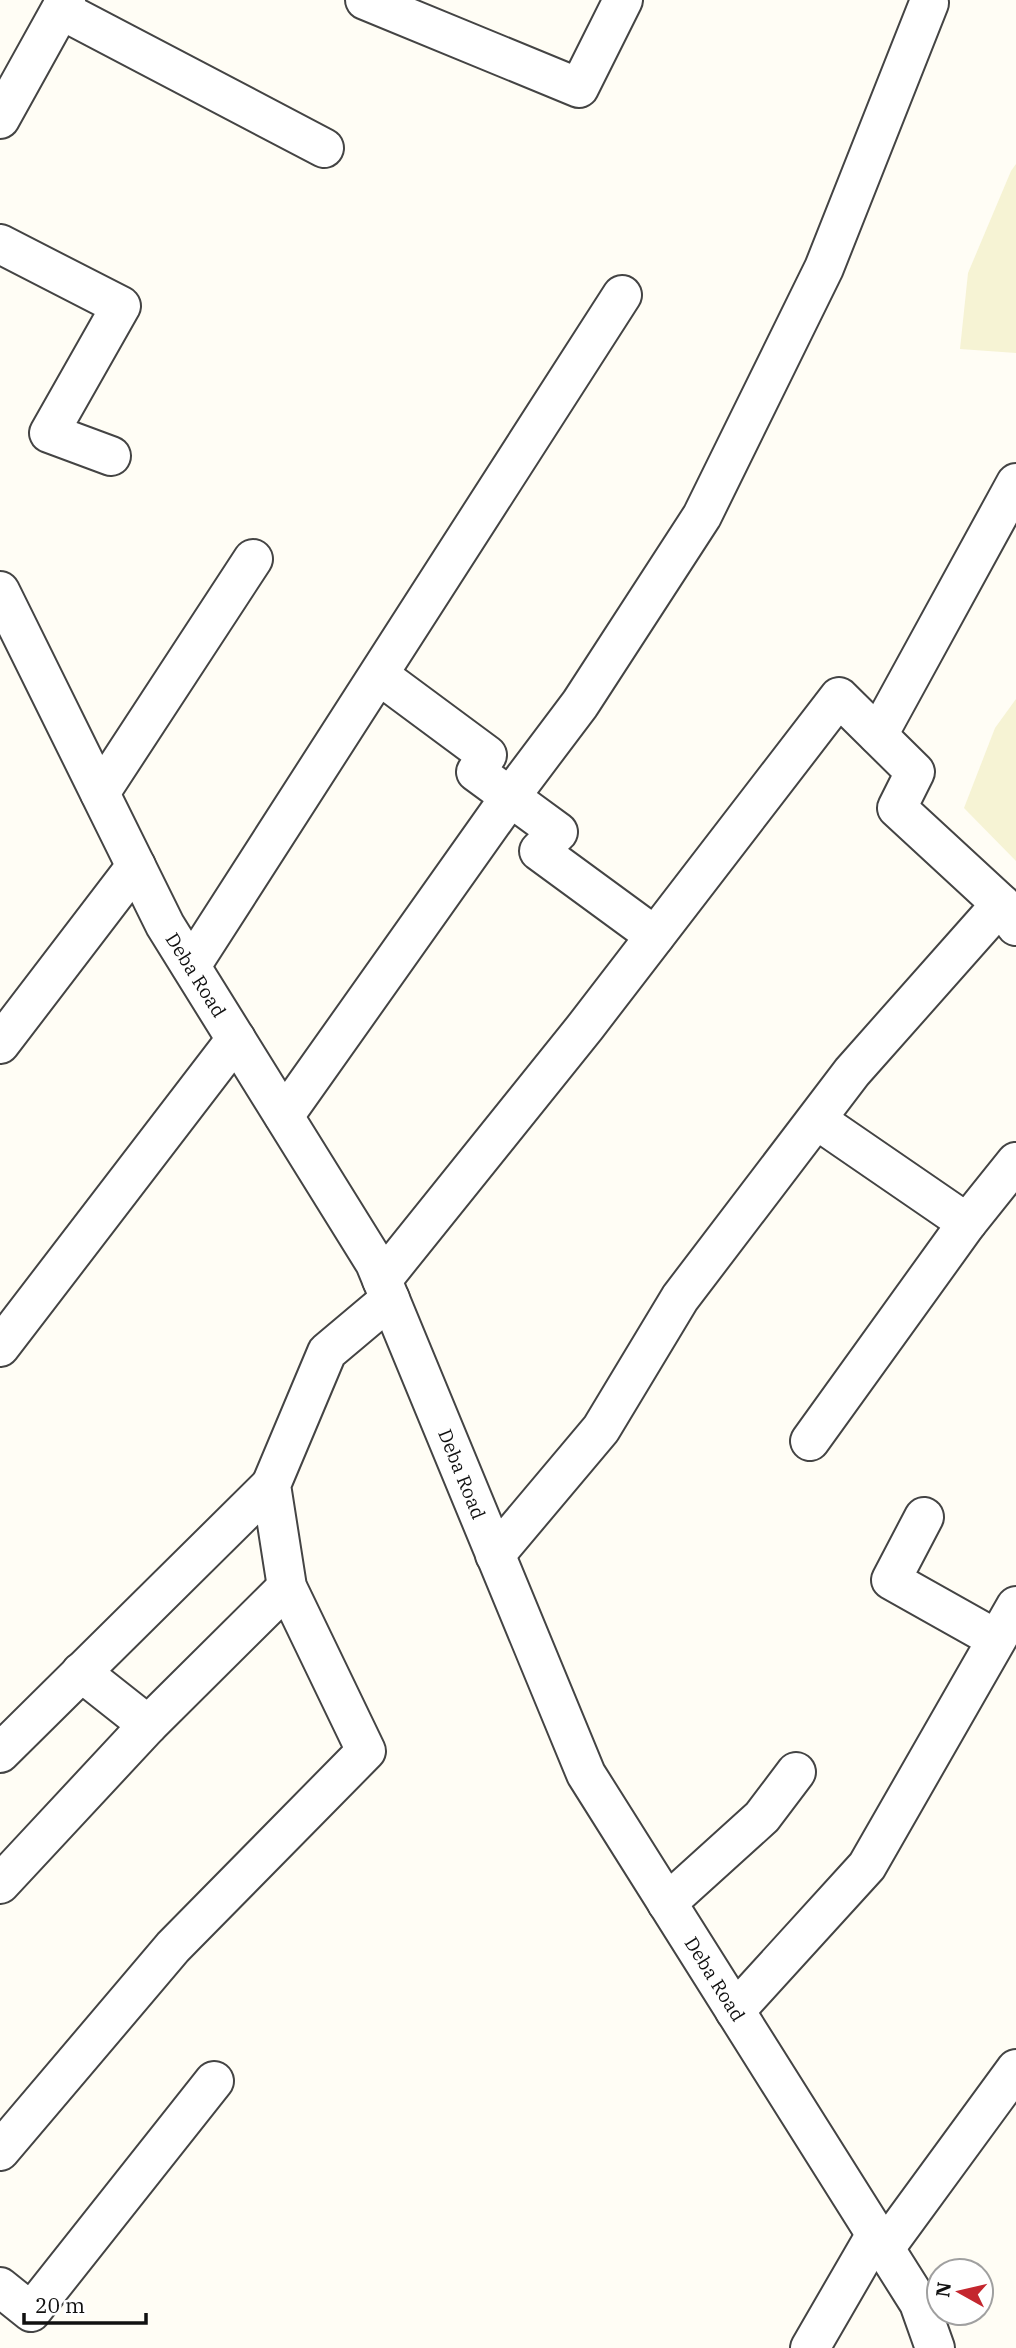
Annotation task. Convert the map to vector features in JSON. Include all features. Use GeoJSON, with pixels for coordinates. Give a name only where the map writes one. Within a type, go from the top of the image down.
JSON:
{"type":"FeatureCollection","features":[{"type":"Feature","properties":{"kind":"street"},"geometry":{"type":"LineString","coordinates":[[365,0],[579,88],[623,0]]}},
{"type":"Feature","properties":{"kind":"street"},"geometry":{"type":"LineString","coordinates":[[284,1116],[510,797],[580,704],[702,516],[824,268],[929,3]]}},
{"type":"Feature","properties":{"kind":"street"},"geometry":{"type":"LineString","coordinates":[[0,119],[64,5],[324,148]]}},
{"type":"Feature","properties":{"kind":"street"},"geometry":{"type":"LineString","coordinates":[[0,244],[121,306],[49,433],[111,456]]}},
{"type":"Feature","properties":{"kind":"street"},"geometry":{"type":"LineString","coordinates":[[191,967],[622,295]]}},
{"type":"Feature","properties":{"kind":"street"},"geometry":{"type":"LineString","coordinates":[[878,736],[1016,483]]}},
{"type":"Feature","properties":{"kind":"street"},"geometry":{"type":"LineString","coordinates":[[100,793],[253,559]]}},
{"type":"Feature","properties":{"kind":"street","name":"Deba Road"},"geometry":{"type":"LineString","coordinates":[[0,591],[165,925],[374,1263],[586,1774],[919,2303],[935,2348]]}},
{"type":"Feature","properties":{"kind":"street"},"geometry":{"type":"LineString","coordinates":[[379,675],[487,755],[476,772],[558,832],[539,851],[655,936]]}},
{"type":"Feature","properties":{"kind":"street"},"geometry":{"type":"LineString","coordinates":[[0,1753],[271,1485],[327,1352],[386,1290],[839,697],[915,772],[897,808],[1009,915],[852,1073],[680,1298],[601,1429],[495,1555]]}},
{"type":"Feature","properties":{"kind":"street"},"geometry":{"type":"LineString","coordinates":[[0,1044],[136,866]]}},
{"type":"Feature","properties":{"kind":"street"},"geometry":{"type":"LineString","coordinates":[[0,1347],[236,1039]]}},
{"type":"Feature","properties":{"kind":"street"},"geometry":{"type":"LineString","coordinates":[[817,1119],[967,1223]]}},
{"type":"Feature","properties":{"kind":"street"},"geometry":{"type":"LineString","coordinates":[[810,1441],[967,1223],[1016,1162]]}},
{"type":"Feature","properties":{"kind":"street"},"geometry":{"type":"LineString","coordinates":[[0,2151],[173,1947],[366,1751],[287,1587],[271,1485]]}},
{"type":"Feature","properties":{"kind":"street"},"geometry":{"type":"LineString","coordinates":[[924,1517],[891,1580],[996,1639]]}},
{"type":"Feature","properties":{"kind":"street"},"geometry":{"type":"LineString","coordinates":[[0,1884],[148,1725],[287,1587]]}},
{"type":"Feature","properties":{"kind":"street"},"geometry":{"type":"LineString","coordinates":[[735,2011],[867,1866],[1016,1606]]}},
{"type":"Feature","properties":{"kind":"street"},"geometry":{"type":"LineString","coordinates":[[81,1672],[148,1725]]}},
{"type":"Feature","properties":{"kind":"street"},"geometry":{"type":"LineString","coordinates":[[667,1903],[762,1817],[796,1772]]}},
{"type":"Feature","properties":{"kind":"street"},"geometry":{"type":"LineString","coordinates":[[810,2348],[881,2241],[1016,2069]]}},
{"type":"Feature","properties":{"kind":"street"},"geometry":{"type":"LineString","coordinates":[[2,2294],[31,2312],[214,2081]]}},
{"type":"Feature","properties":{"kind":"shaded area"},"geometry":{"type":"Polygon","coordinates":[[[1016,164],[1016,353],[960,349],[968,273],[1016,164]]]}},
{"type":"Feature","properties":{"kind":"shaded area"},"geometry":{"type":"Polygon","coordinates":[[[1016,699],[1016,861],[964,808],[995,728],[1016,699]]]}}]}
